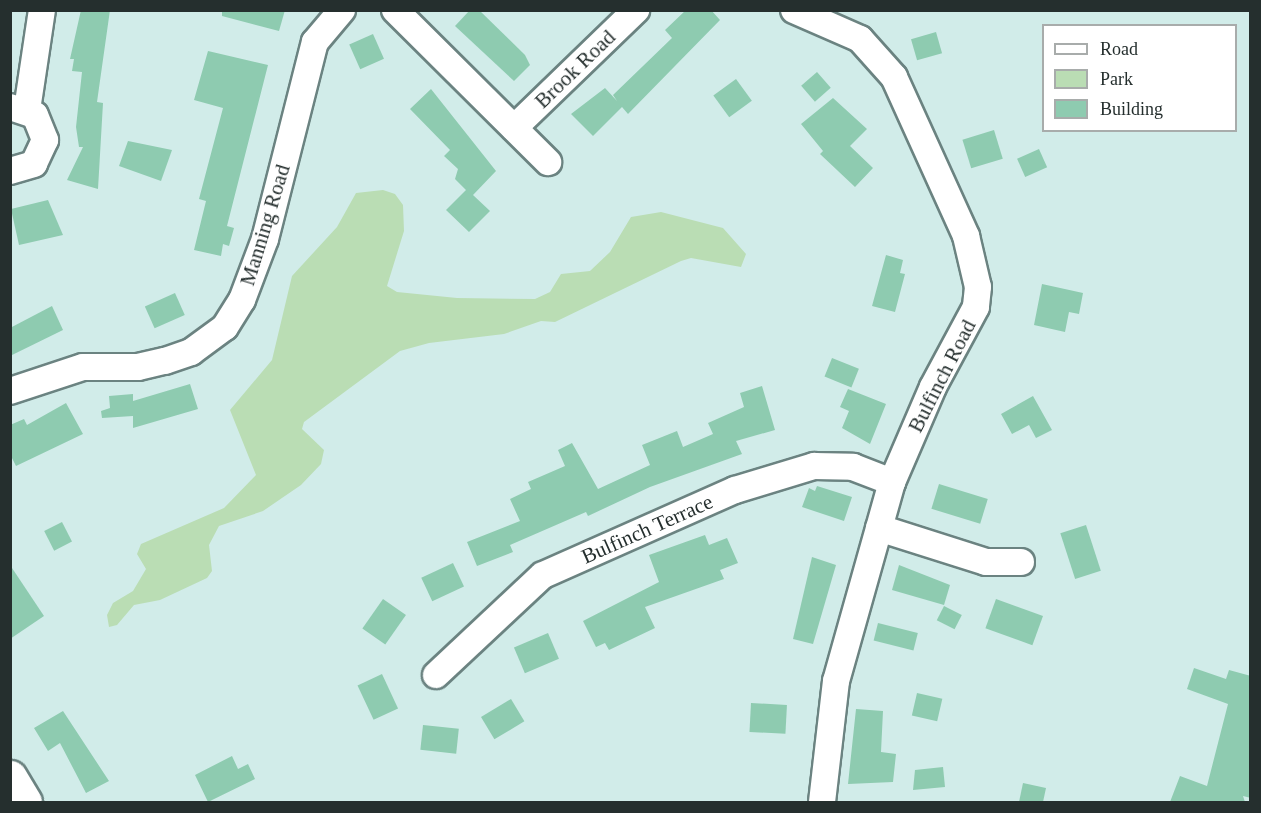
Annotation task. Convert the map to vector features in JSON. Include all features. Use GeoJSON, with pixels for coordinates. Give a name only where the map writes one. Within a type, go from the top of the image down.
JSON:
{"type":"FeatureCollection","features":[{"type":"Feature","properties":{"kind":"main road"},"geometry":{"type":"LineString","coordinates":[[10,777],[25,802]]}},
{"type":"Feature","properties":{"kind":"street"},"geometry":{"type":"LineString","coordinates":[[10,171],[34,164],[44,148],[44,130],[16,106],[42,10]]}},
{"type":"Feature","properties":{"kind":"street","name":"Manning Road"},"geometry":{"type":"LineString","coordinates":[[10,391],[83,367],[138,367],[165,361],[191,352],[225,327],[242,300],[265,239],[315,42],[342,10]]}},
{"type":"Feature","properties":{"kind":"street"},"geometry":{"type":"LineString","coordinates":[[395,10],[548,162]]}},
{"type":"Feature","properties":{"kind":"street","name":"Brook Road"},"geometry":{"type":"LineString","coordinates":[[514,128],[636,10]]}},
{"type":"Feature","properties":{"kind":"street","name":"Bulfinch Road"},"geometry":{"type":"LineString","coordinates":[[794,10],[860,39],[894,77],[975,265],[976,307],[933,387],[892,482],[836,681],[822,802]]}},
{"type":"Feature","properties":{"kind":"street","name":"Bulfinch Terrace"},"geometry":{"type":"LineString","coordinates":[[436,675],[543,575],[735,490],[814,466],[853,467],[892,482]]}},
{"type":"Feature","properties":{"kind":"street"},"geometry":{"type":"LineString","coordinates":[[879,528],[986,562],[1021,562]]}},
{"type":"Feature","properties":{"kind":"green space"},"geometry":{"type":"Polygon","coordinates":[[[383,190],[395,194],[403,205],[404,231],[387,286],[397,292],[457,298],[535,299],[550,292],[561,274],[590,271],[610,252],[631,217],[661,212],[723,228],[746,254],[741,267],[691,258],[681,261],[555,322],[541,321],[504,334],[429,343],[400,351],[304,422],[302,429],[324,450],[321,464],[301,485],[263,511],[219,526],[209,545],[212,571],[207,578],[160,600],[134,605],[117,625],[109,627],[107,615],[113,603],[133,591],[146,569],[137,554],[141,544],[224,508],[256,475],[230,410],[272,360],[292,276],[337,227],[356,193],[383,190]]]}},
{"type":"Feature","properties":{"kind":"building"},"geometry":{"type":"Polygon","coordinates":[[[81,10],[110,10],[97,102],[103,103],[98,189],[67,180],[83,147],[79,147],[76,127],[82,72],[72,71],[74,59],[70,59],[81,10]]]}},
{"type":"Feature","properties":{"kind":"building"},"geometry":{"type":"Polygon","coordinates":[[[222,10],[285,10],[279,31],[222,16],[222,10]]]}},
{"type":"Feature","properties":{"kind":"building"},"geometry":{"type":"Polygon","coordinates":[[[470,10],[479,10],[525,55],[530,65],[514,81],[455,26],[470,10]]]}},
{"type":"Feature","properties":{"kind":"building"},"geometry":{"type":"Polygon","coordinates":[[[686,10],[711,10],[720,20],[628,114],[622,107],[593,136],[571,114],[605,88],[617,101],[613,95],[672,38],[665,30],[686,10]]]}},
{"type":"Feature","properties":{"kind":"building"},"geometry":{"type":"Polygon","coordinates":[[[936,32],[942,53],[917,60],[911,39],[936,32]]]}},
{"type":"Feature","properties":{"kind":"building"},"geometry":{"type":"Polygon","coordinates":[[[373,34],[384,59],[360,69],[349,45],[373,34]]]}},
{"type":"Feature","properties":{"kind":"building"},"geometry":{"type":"Polygon","coordinates":[[[208,51],[268,65],[227,226],[234,228],[229,246],[223,244],[221,256],[194,250],[206,201],[199,199],[223,108],[194,100],[208,51]]]}},
{"type":"Feature","properties":{"kind":"building"},"geometry":{"type":"Polygon","coordinates":[[[817,72],[831,88],[815,102],[801,86],[817,72]]]}},
{"type":"Feature","properties":{"kind":"building"},"geometry":{"type":"Polygon","coordinates":[[[736,79],[752,101],[729,117],[713,95],[736,79]]]}},
{"type":"Feature","properties":{"kind":"building"},"geometry":{"type":"Polygon","coordinates":[[[431,89],[496,171],[473,195],[490,211],[469,232],[446,210],[466,190],[455,179],[458,169],[444,156],[450,150],[410,109],[431,89]]]}},
{"type":"Feature","properties":{"kind":"building"},"geometry":{"type":"Polygon","coordinates":[[[833,98],[867,129],[850,146],[873,168],[855,187],[820,154],[823,151],[801,124],[833,98]]]}},
{"type":"Feature","properties":{"kind":"building"},"geometry":{"type":"Polygon","coordinates":[[[994,130],[1003,159],[971,168],[962,140],[994,130]]]}},
{"type":"Feature","properties":{"kind":"building"},"geometry":{"type":"Polygon","coordinates":[[[128,141],[172,150],[161,181],[119,166],[128,141]]]}},
{"type":"Feature","properties":{"kind":"building"},"geometry":{"type":"Polygon","coordinates":[[[1039,149],[1047,167],[1025,177],[1017,159],[1039,149]]]}},
{"type":"Feature","properties":{"kind":"building"},"geometry":{"type":"Polygon","coordinates":[[[48,200],[63,235],[19,245],[11,209],[48,200]]]}},
{"type":"Feature","properties":{"kind":"building"},"geometry":{"type":"Polygon","coordinates":[[[886,255],[903,260],[900,273],[905,274],[895,312],[872,306],[886,255]]]}},
{"type":"Feature","properties":{"kind":"building"},"geometry":{"type":"Polygon","coordinates":[[[1042,284],[1083,293],[1079,314],[1069,312],[1065,332],[1034,325],[1042,284]]]}},
{"type":"Feature","properties":{"kind":"building"},"geometry":{"type":"Polygon","coordinates":[[[175,293],[185,315],[155,328],[145,306],[175,293]]]}},
{"type":"Feature","properties":{"kind":"building"},"geometry":{"type":"Polygon","coordinates":[[[52,306],[63,330],[10,356],[10,328],[52,306]]]}},
{"type":"Feature","properties":{"kind":"building"},"geometry":{"type":"Polygon","coordinates":[[[832,358],[859,369],[851,387],[825,377],[832,358]]]}},
{"type":"Feature","properties":{"kind":"building"},"geometry":{"type":"Polygon","coordinates":[[[190,384],[198,409],[133,428],[133,416],[102,418],[101,411],[110,408],[109,396],[133,394],[133,401],[190,384]]]}},
{"type":"Feature","properties":{"kind":"building"},"geometry":{"type":"Polygon","coordinates":[[[762,386],[775,430],[736,441],[742,454],[650,487],[588,516],[586,512],[510,545],[513,552],[477,566],[467,542],[520,521],[510,499],[531,489],[528,482],[565,466],[558,450],[572,443],[598,489],[650,465],[642,445],[677,431],[683,447],[713,434],[708,423],[744,407],[740,393],[762,386]]]}},
{"type":"Feature","properties":{"kind":"building"},"geometry":{"type":"Polygon","coordinates":[[[848,389],[886,404],[870,444],[842,428],[849,411],[840,407],[848,389]]]}},
{"type":"Feature","properties":{"kind":"building"},"geometry":{"type":"Polygon","coordinates":[[[1033,396],[1052,430],[1036,438],[1029,425],[1012,434],[1001,414],[1033,396]]]}},
{"type":"Feature","properties":{"kind":"building"},"geometry":{"type":"Polygon","coordinates":[[[66,403],[83,434],[16,466],[10,454],[10,425],[24,419],[27,425],[66,403]]]}},
{"type":"Feature","properties":{"kind":"building"},"geometry":{"type":"Polygon","coordinates":[[[939,484],[988,499],[980,524],[931,509],[939,484]]]}},
{"type":"Feature","properties":{"kind":"building"},"geometry":{"type":"Polygon","coordinates":[[[817,486],[852,497],[844,521],[802,507],[809,488],[815,491],[817,486]]]}},
{"type":"Feature","properties":{"kind":"building"},"geometry":{"type":"Polygon","coordinates":[[[62,522],[72,542],[54,551],[44,531],[62,522]]]}},
{"type":"Feature","properties":{"kind":"building"},"geometry":{"type":"Polygon","coordinates":[[[1086,525],[1101,571],[1075,579],[1060,533],[1086,525]]]}},
{"type":"Feature","properties":{"kind":"building"},"geometry":{"type":"Polygon","coordinates":[[[705,535],[709,545],[727,538],[738,563],[720,570],[724,579],[645,607],[655,628],[609,650],[605,643],[596,647],[583,621],[659,582],[649,555],[705,535]]]}},
{"type":"Feature","properties":{"kind":"building"},"geometry":{"type":"Polygon","coordinates":[[[812,557],[836,565],[813,644],[793,639],[812,557]]]}},
{"type":"Feature","properties":{"kind":"building"},"geometry":{"type":"Polygon","coordinates":[[[453,563],[464,587],[432,601],[421,578],[453,563]]]}},
{"type":"Feature","properties":{"kind":"building"},"geometry":{"type":"Polygon","coordinates":[[[10,565],[44,616],[10,639],[10,565]]]}},
{"type":"Feature","properties":{"kind":"building"},"geometry":{"type":"Polygon","coordinates":[[[899,565],[950,585],[944,605],[892,590],[899,565]]]}},
{"type":"Feature","properties":{"kind":"building"},"geometry":{"type":"Polygon","coordinates":[[[383,599],[406,615],[385,645],[362,628],[383,599]]]}},
{"type":"Feature","properties":{"kind":"building"},"geometry":{"type":"Polygon","coordinates":[[[996,599],[1043,616],[1032,645],[985,628],[996,599]]]}},
{"type":"Feature","properties":{"kind":"building"},"geometry":{"type":"Polygon","coordinates":[[[944,606],[962,615],[955,629],[937,620],[944,606]]]}},
{"type":"Feature","properties":{"kind":"building"},"geometry":{"type":"Polygon","coordinates":[[[878,623],[918,633],[913,650],[874,640],[878,623]]]}},
{"type":"Feature","properties":{"kind":"building"},"geometry":{"type":"Polygon","coordinates":[[[548,633],[559,659],[525,673],[514,647],[548,633]]]}},
{"type":"Feature","properties":{"kind":"building"},"geometry":{"type":"Polygon","coordinates":[[[1194,668],[1226,679],[1229,670],[1251,676],[1251,798],[1243,796],[1245,802],[1170,802],[1180,776],[1207,786],[1228,704],[1187,689],[1194,668]]]}},
{"type":"Feature","properties":{"kind":"building"},"geometry":{"type":"Polygon","coordinates":[[[382,674],[398,708],[374,720],[358,685],[382,674]]]}},
{"type":"Feature","properties":{"kind":"building"},"geometry":{"type":"Polygon","coordinates":[[[917,693],[942,699],[937,721],[912,715],[917,693]]]}},
{"type":"Feature","properties":{"kind":"building"},"geometry":{"type":"Polygon","coordinates":[[[511,699],[524,721],[494,739],[481,717],[511,699]]]}},
{"type":"Feature","properties":{"kind":"building"},"geometry":{"type":"Polygon","coordinates":[[[751,703],[787,705],[785,734],[749,732],[751,703]]]}},
{"type":"Feature","properties":{"kind":"building"},"geometry":{"type":"Polygon","coordinates":[[[856,709],[883,711],[881,752],[896,754],[893,782],[848,784],[856,709]]]}},
{"type":"Feature","properties":{"kind":"building"},"geometry":{"type":"Polygon","coordinates":[[[63,711],[109,781],[86,793],[60,743],[48,751],[34,728],[63,711]]]}},
{"type":"Feature","properties":{"kind":"building"},"geometry":{"type":"Polygon","coordinates":[[[423,725],[459,729],[456,754],[420,750],[423,725]]]}},
{"type":"Feature","properties":{"kind":"building"},"geometry":{"type":"Polygon","coordinates":[[[232,756],[238,769],[248,764],[255,779],[208,802],[195,775],[232,756]]]}},
{"type":"Feature","properties":{"kind":"building"},"geometry":{"type":"Polygon","coordinates":[[[943,767],[945,787],[913,790],[915,770],[943,767]]]}},
{"type":"Feature","properties":{"kind":"building"},"geometry":{"type":"Polygon","coordinates":[[[1023,783],[1046,788],[1043,802],[1019,802],[1023,783]]]}}]}
